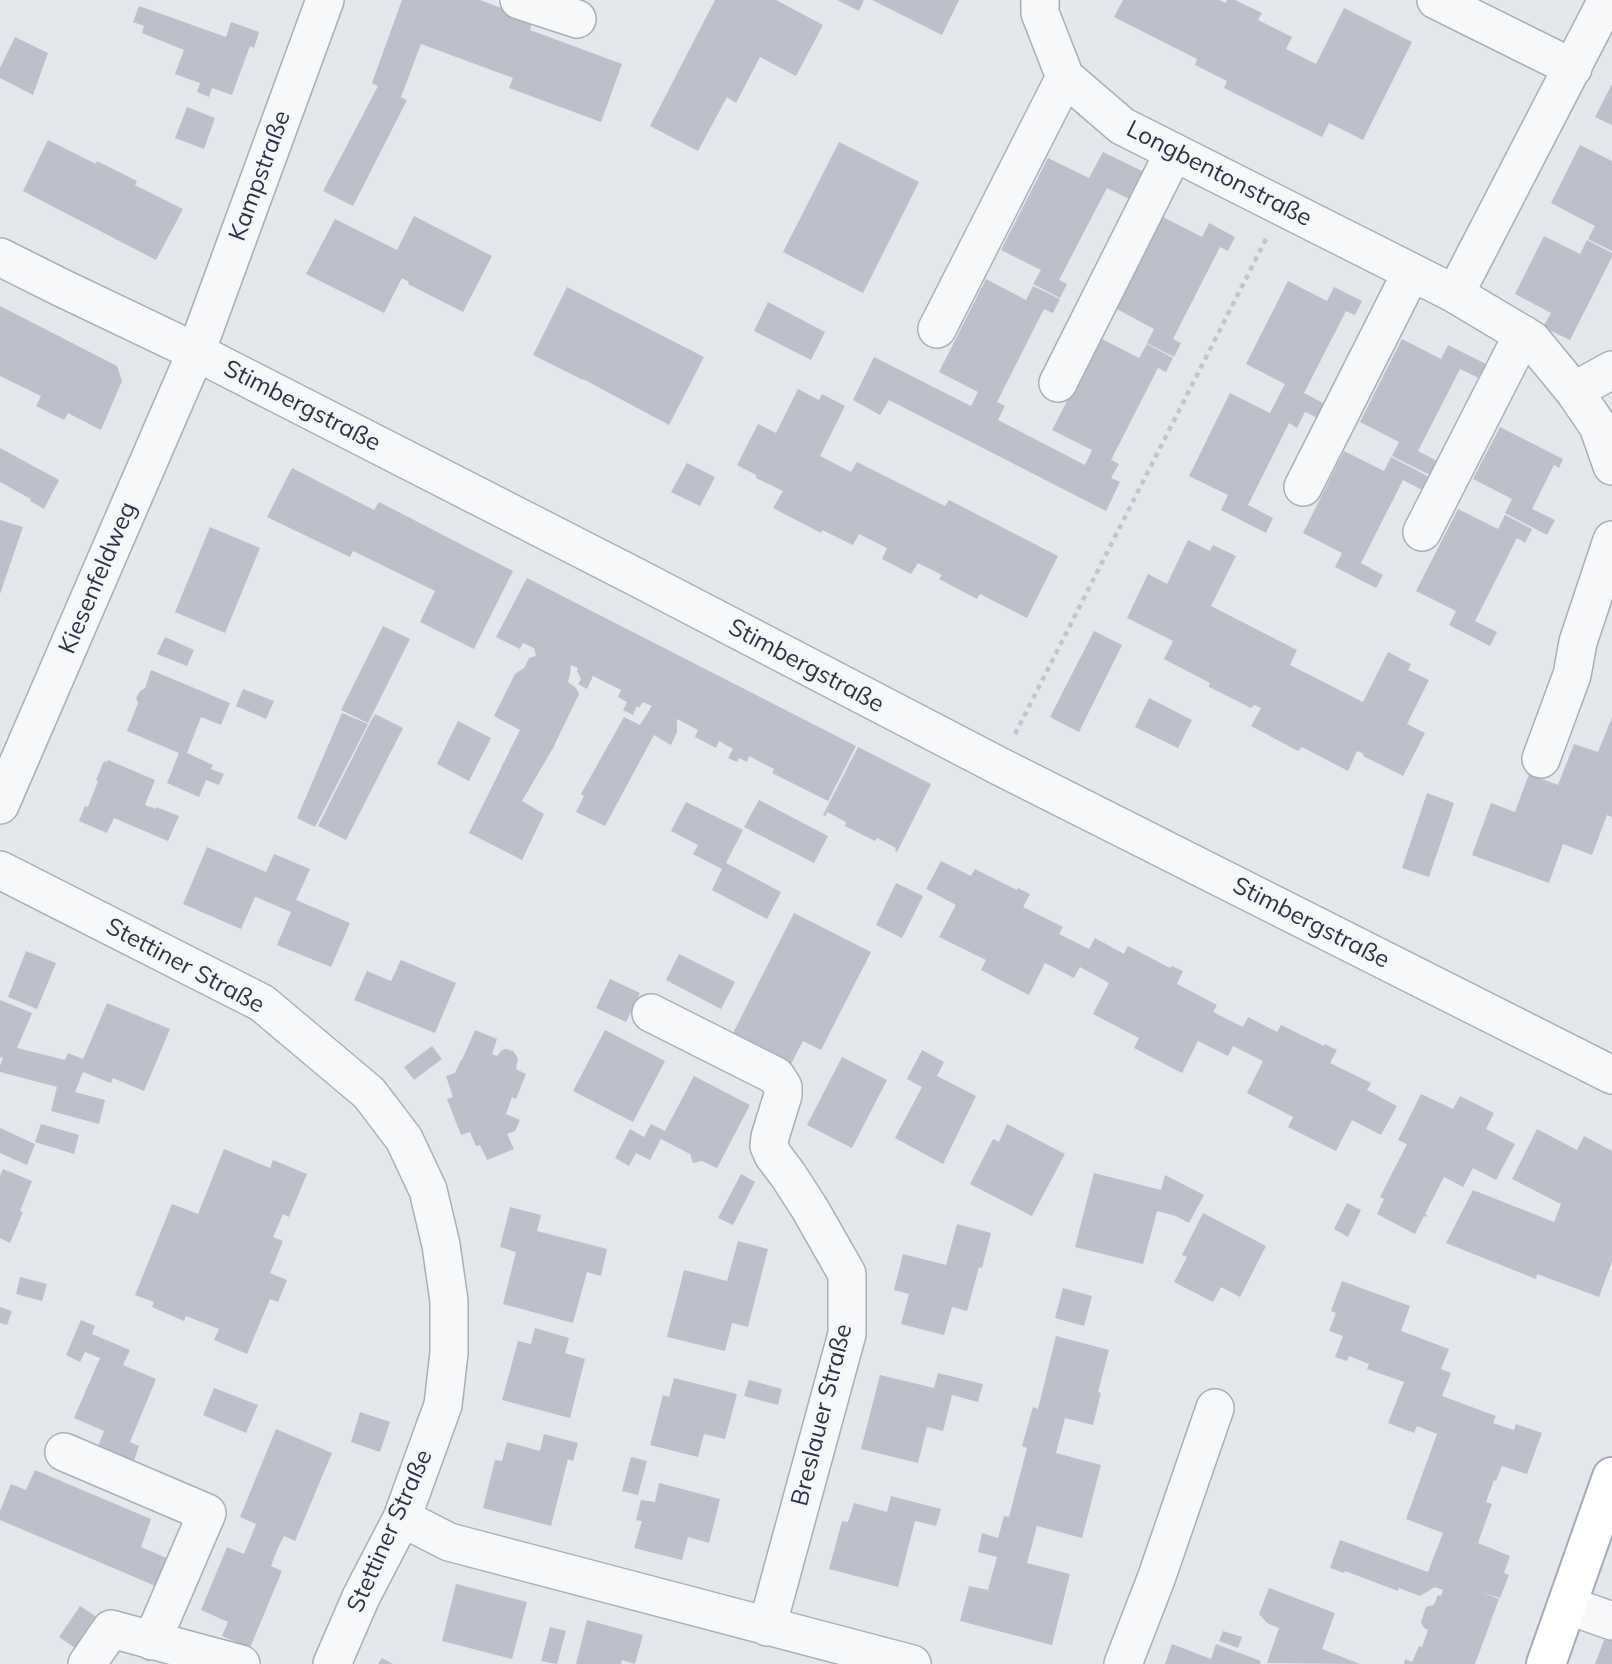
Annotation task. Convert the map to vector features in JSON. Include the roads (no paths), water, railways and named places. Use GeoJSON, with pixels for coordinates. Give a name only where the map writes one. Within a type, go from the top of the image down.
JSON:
{"type":"FeatureCollection","features":[{"type":"Feature","properties":{"kind":"main road"},"geometry":{"type":"LineString","coordinates":[[1546,1664],[1608,1498]]}},
{"type":"Feature","properties":{"kind":"street","name":"Kampstraße"},"geometry":{"type":"LineString","coordinates":[[196,352],[325,0]]}},
{"type":"Feature","properties":{"kind":"street"},"geometry":{"type":"LineString","coordinates":[[519,0],[576,19]]}},
{"type":"Feature","properties":{"kind":"street","name":"Longbentonstraße"},"geometry":{"type":"LineString","coordinates":[[1040,0],[1040,13],[1065,77],[1122,126],[1455,294],[1532,340],[1574,391],[1598,426],[1612,466]]}},
{"type":"Feature","properties":{"kind":"street"},"geometry":{"type":"LineString","coordinates":[[1436,0],[1573,68]]}},
{"type":"Feature","properties":{"kind":"street"},"geometry":{"type":"LineString","coordinates":[[1455,294],[1607,0]]}},
{"type":"Feature","properties":{"kind":"street"},"geometry":{"type":"LineString","coordinates":[[937,329],[1065,77]]}},
{"type":"Feature","properties":{"kind":"street"},"geometry":{"type":"LineString","coordinates":[[1058,383],[1174,152]]}},
{"type":"Feature","properties":{"kind":"street","name":"Stimbergstraße"},"geometry":{"type":"LineString","coordinates":[[0,257],[196,352],[999,766],[1612,1075]]}},
{"type":"Feature","properties":{"kind":"street"},"geometry":{"type":"LineString","coordinates":[[1303,486],[1411,273]]}},
{"type":"Feature","properties":{"kind":"street"},"geometry":{"type":"LineString","coordinates":[[1422,532],[1523,334]]}},
{"type":"Feature","properties":{"kind":"street","name":"Kiesenfeldweg"},"geometry":{"type":"LineString","coordinates":[[0,805],[196,352]]}},
{"type":"Feature","properties":{"kind":"street"},"geometry":{"type":"LineString","coordinates":[[1574,391],[1612,370]]}},
{"type":"Feature","properties":{"kind":"street"},"geometry":{"type":"LineString","coordinates":[[1541,759],[1572,675],[1578,642],[1612,540]]}},
{"type":"Feature","properties":{"kind":"street","name":"Stettiner Straße"},"geometry":{"type":"LineString","coordinates":[[0,870],[262,1003],[369,1093],[404,1139],[428,1190],[449,1301],[449,1353],[443,1405],[402,1517],[361,1597],[332,1664]]}},
{"type":"Feature","properties":{"kind":"street","name":"Breslauer Straße"},"geometry":{"type":"LineString","coordinates":[[651,1013],[776,1076],[783,1087],[783,1094],[769,1146],[810,1209],[847,1274],[846,1334],[767,1627]]}},
{"type":"Feature","properties":{"kind":"street"},"geometry":{"type":"LineString","coordinates":[[1123,1664],[1216,1408]]}},
{"type":"Feature","properties":{"kind":"street"},"geometry":{"type":"LineString","coordinates":[[64,1452],[207,1513],[152,1641]]}},
{"type":"Feature","properties":{"kind":"street"},"geometry":{"type":"LineString","coordinates":[[402,1517],[449,1542],[912,1664]]}},
{"type":"Feature","properties":{"kind":"street"},"geometry":{"type":"LineString","coordinates":[[1567,1605],[1612,1621]]}},
{"type":"Feature","properties":{"kind":"street"},"geometry":{"type":"LineString","coordinates":[[87,1664],[111,1629],[241,1664]]}}]}
